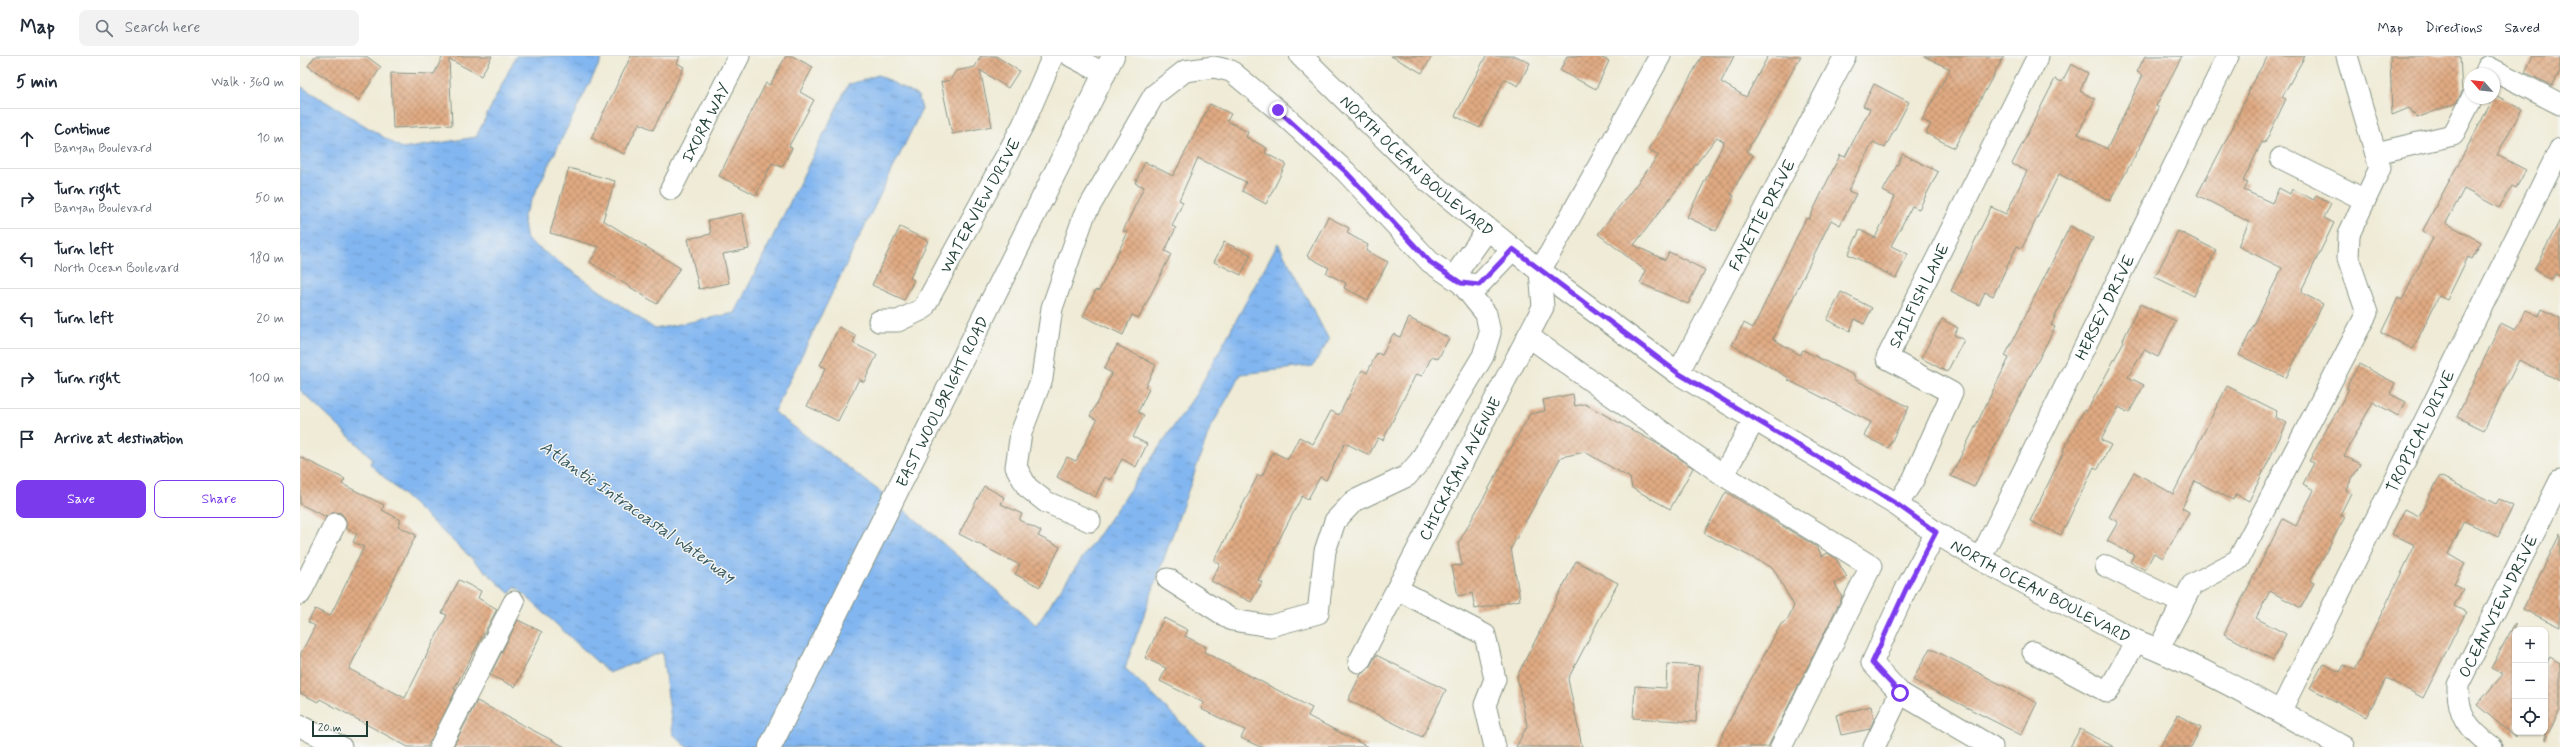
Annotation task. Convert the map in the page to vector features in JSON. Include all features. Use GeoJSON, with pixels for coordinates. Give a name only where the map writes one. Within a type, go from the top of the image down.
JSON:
{"type":"FeatureCollection","features":[{"type":"Feature","properties":{"kind":"main road","name":"NORTH OCEAN BOULEVARD"},"geometry":{"type":"LineString","coordinates":[[1301,56],[1426,179],[1540,271],[1678,373],[1898,505],[1936,532],[1980,559],[2136,641],[2158,650],[2280,712],[2343,747]]}},
{"type":"Feature","properties":{"kind":"main road","name":"EAST WOOLBRIGHT ROAD"},"geometry":{"type":"LineString","coordinates":[[770,747],[1109,65]]}},
{"type":"Feature","properties":{"kind":"street","name":"IXORA WAY"},"geometry":{"type":"LineString","coordinates":[[671,189],[739,56]]}},
{"type":"Feature","properties":{"kind":"street","name":"WATERVIEW DRIVE"},"geometry":{"type":"LineString","coordinates":[[879,321],[898,321],[923,309],[1023,125],[1053,56]]}},
{"type":"Feature","properties":{"kind":"street"},"geometry":{"type":"LineString","coordinates":[[1071,56],[1109,65]]}},
{"type":"Feature","properties":{"kind":"street"},"geometry":{"type":"LineString","coordinates":[[1540,271],[1660,56]]}},
{"type":"Feature","properties":{"kind":"street","name":"FAYETTE DRIVE"},"geometry":{"type":"LineString","coordinates":[[1678,373],[1845,56]]}},
{"type":"Feature","properties":{"kind":"street","name":"SAILFISH LANE"},"geometry":{"type":"LineString","coordinates":[[1898,505],[1912,480],[1952,393],[1888,358],[2038,56]]}},
{"type":"Feature","properties":{"kind":"street","name":"HERSEY DRIVE"},"geometry":{"type":"LineString","coordinates":[[1980,559],[2228,56]]}},
{"type":"Feature","properties":{"kind":"street"},"geometry":{"type":"LineString","coordinates":[[2158,650],[2192,585],[2238,560],[2367,313],[2348,258],[2348,234],[2380,168],[2347,56]]}},
{"type":"Feature","properties":{"kind":"street"},"geometry":{"type":"LineString","coordinates":[[1090,520],[1046,502],[1027,487],[1016,467],[1022,433],[1042,378],[1052,308],[1084,216],[1154,95],[1185,71],[1214,67],[1230,72],[1278,110],[1346,172],[1430,262],[1461,283],[1486,314],[1490,333],[1483,356],[1420,461],[1407,476],[1354,501],[1335,520],[1325,551],[1318,613],[1270,626],[1232,620],[1168,580]]}},
{"type":"Feature","properties":{"kind":"street"},"geometry":{"type":"LineString","coordinates":[[2500,73],[2560,104]]}},
{"type":"Feature","properties":{"kind":"street"},"geometry":{"type":"LineString","coordinates":[[2376,153],[2453,135],[2469,104]]}},
{"type":"Feature","properties":{"kind":"street","name":"TROPICAL DRIVE"},"geometry":{"type":"LineString","coordinates":[[2280,712],[2560,149]]}},
{"type":"Feature","properties":{"kind":"street"},"geometry":{"type":"LineString","coordinates":[[2281,158],[2365,200]]}},
{"type":"Feature","properties":{"kind":"street"},"geometry":{"type":"LineString","coordinates":[[1461,283],[1460,268],[1488,229]]}},
{"type":"Feature","properties":{"kind":"street"},"geometry":{"type":"LineString","coordinates":[[1461,283],[1479,285],[1513,249]]}},
{"type":"Feature","properties":{"kind":"street","name":"CHICKASAW AVENUE"},"geometry":{"type":"LineString","coordinates":[[1359,662],[1543,307],[1540,271]]}},
{"type":"Feature","properties":{"kind":"street"},"geometry":{"type":"LineString","coordinates":[[1528,336],[1717,471],[1871,566],[1781,747]]}},
{"type":"Feature","properties":{"kind":"street"},"geometry":{"type":"LineString","coordinates":[[1717,471],[1750,416]]}},
{"type":"Feature","properties":{"kind":"street","name":"OCEANVIEW DRIVE"},"geometry":{"type":"LineString","coordinates":[[2492,747],[2482,739],[2461,714],[2458,684],[2560,481]]}},
{"type":"Feature","properties":{"kind":"street"},"geometry":{"type":"LineString","coordinates":[[300,594],[335,524]]}},
{"type":"Feature","properties":{"kind":"street"},"geometry":{"type":"LineString","coordinates":[[1936,532],[1872,663],[1900,693],[1992,747]]}},
{"type":"Feature","properties":{"kind":"street"},"geometry":{"type":"LineString","coordinates":[[2106,566],[2182,603]]}},
{"type":"Feature","properties":{"kind":"street"},"geometry":{"type":"LineString","coordinates":[[1397,589],[1485,635],[1494,679],[1485,705],[1495,747]]}},
{"type":"Feature","properties":{"kind":"street"},"geometry":{"type":"LineString","coordinates":[[440,747],[514,602]]}},
{"type":"Feature","properties":{"kind":"street"},"geometry":{"type":"LineString","coordinates":[[2033,652],[2108,692],[2136,641]]}},
{"type":"Feature","properties":{"kind":"street"},"geometry":{"type":"LineString","coordinates":[[1874,747],[1900,693]]}},
{"type":"Feature","properties":{"kind":"street"},"geometry":{"type":"LineString","coordinates":[[300,726],[341,747]]}},
{"type":"Feature","properties":{"kind":"water","name":"Atlantic Intracoastal Waterway"},"geometry":{"type":"Polygon","coordinates":[[[516,56],[603,56],[523,217],[527,240],[655,329],[735,313],[848,85],[878,75],[918,96],[922,109],[774,412],[906,511],[1036,625],[1196,394],[1278,243],[1329,340],[1313,366],[1241,374],[1210,429],[1125,668],[1206,747],[687,747],[673,734],[662,652],[609,673],[515,586],[510,594],[370,464],[372,458],[300,390],[300,86],[403,149],[476,137],[516,56]]]}},
{"type":"Feature","properties":{"kind":"building"},"geometry":{"type":"Polygon","coordinates":[[[315,56],[366,56],[381,67],[359,100],[308,66],[315,56]]]}},
{"type":"Feature","properties":{"kind":"building"},"geometry":{"type":"Polygon","coordinates":[[[443,56],[492,56],[481,76],[449,59],[452,125],[393,128],[391,73],[434,74],[443,56]]]}},
{"type":"Feature","properties":{"kind":"building"},"geometry":{"type":"Polygon","coordinates":[[[631,56],[680,56],[677,63],[684,67],[653,130],[639,123],[624,154],[591,138],[631,56]]]}},
{"type":"Feature","properties":{"kind":"building"},"geometry":{"type":"Polygon","coordinates":[[[786,56],[792,56],[813,67],[800,92],[814,100],[789,146],[792,148],[782,167],[772,163],[756,195],[719,176],[766,83],[770,85],[786,56]]]}},
{"type":"Feature","properties":{"kind":"building"},"geometry":{"type":"Polygon","coordinates":[[[981,56],[996,56],[1019,71],[1008,88],[980,70],[992,126],[952,134],[941,82],[950,80],[956,71],[975,67],[981,56]]]}},
{"type":"Feature","properties":{"kind":"building"},"geometry":{"type":"Polygon","coordinates":[[[1391,56],[1432,56],[1422,73],[1391,56]]]}},
{"type":"Feature","properties":{"kind":"building"},"geometry":{"type":"Polygon","coordinates":[[[1486,56],[1516,56],[1530,63],[1518,86],[1505,79],[1480,128],[1455,116],[1486,56]]]}},
{"type":"Feature","properties":{"kind":"building"},"geometry":{"type":"Polygon","coordinates":[[[1567,56],[1598,56],[1609,61],[1596,89],[1560,71],[1567,56]]]}},
{"type":"Feature","properties":{"kind":"building"},"geometry":{"type":"Polygon","coordinates":[[[1702,56],[1734,56],[1721,82],[1746,97],[1768,56],[1801,56],[1747,151],[1753,155],[1731,194],[1734,196],[1716,231],[1687,217],[1724,142],[1717,137],[1634,245],[1665,260],[1669,252],[1705,270],[1688,304],[1640,283],[1646,271],[1598,234],[1659,155],[1649,150],[1702,56]]]}},
{"type":"Feature","properties":{"kind":"building"},"geometry":{"type":"Polygon","coordinates":[[[1924,56],[2004,56],[1954,148],[1926,133],[1931,124],[1922,120],[1950,69],[1924,56]]]}},
{"type":"Feature","properties":{"kind":"building"},"geometry":{"type":"Polygon","coordinates":[[[2145,56],[2182,56],[2156,106],[2159,108],[2141,145],[2110,201],[2059,174],[2022,248],[2017,246],[1993,296],[1985,292],[1979,305],[1951,291],[1991,207],[2006,214],[2027,171],[2012,164],[2055,79],[2062,82],[2071,64],[2088,73],[2080,91],[2095,99],[2078,134],[2107,149],[2143,75],[2137,72],[2145,56]]]}},
{"type":"Feature","properties":{"kind":"building"},"geometry":{"type":"Polygon","coordinates":[[[2268,56],[2305,56],[2282,97],[2286,99],[2265,143],[2262,142],[2243,181],[2248,183],[2244,190],[2272,203],[2279,188],[2290,194],[2292,189],[2314,200],[2316,195],[2331,203],[2324,218],[2334,223],[2302,289],[2302,293],[2323,304],[2286,378],[2239,355],[2282,268],[2238,246],[2249,222],[2197,195],[2233,127],[2252,83],[2268,56]]]}},
{"type":"Feature","properties":{"kind":"building"},"geometry":{"type":"Polygon","coordinates":[[[2390,56],[2460,56],[2462,92],[2456,103],[2417,118],[2409,108],[2392,115],[2390,56]]]}},
{"type":"Feature","properties":{"kind":"building"},"geometry":{"type":"Polygon","coordinates":[[[2533,56],[2560,56],[2560,71],[2552,86],[2525,72],[2533,56]]]}},
{"type":"Feature","properties":{"kind":"building"},"geometry":{"type":"Polygon","coordinates":[[[1874,84],[1909,102],[1885,148],[1873,142],[1848,191],[1856,194],[1840,225],[1831,220],[1773,339],[1800,355],[1803,350],[1855,376],[1854,379],[1909,407],[1888,448],[1864,436],[1871,422],[1788,380],[1789,378],[1732,345],[1744,323],[1753,328],[1806,218],[1809,219],[1840,155],[1845,157],[1870,109],[1863,106],[1874,84]]]}},
{"type":"Feature","properties":{"kind":"building"},"geometry":{"type":"Polygon","coordinates":[[[2500,98],[2522,109],[2497,155],[2526,170],[2516,188],[2512,186],[2499,208],[2464,189],[2446,223],[2481,242],[2472,259],[2468,257],[2447,300],[2439,296],[2413,349],[2381,333],[2398,298],[2402,300],[2433,238],[2422,232],[2490,104],[2500,104],[2500,98]]]}},
{"type":"Feature","properties":{"kind":"building"},"geometry":{"type":"Polygon","coordinates":[[[1210,104],[1231,114],[1227,121],[1248,132],[1246,137],[1267,148],[1265,153],[1286,164],[1266,204],[1242,191],[1246,182],[1198,158],[1179,200],[1183,202],[1172,226],[1176,228],[1165,251],[1171,254],[1139,318],[1132,315],[1123,335],[1083,316],[1096,290],[1099,291],[1128,232],[1123,231],[1144,187],[1135,183],[1145,162],[1173,176],[1210,104]]]}},
{"type":"Feature","properties":{"kind":"building"},"geometry":{"type":"Polygon","coordinates":[[[1903,154],[1938,172],[1919,209],[1912,206],[1891,246],[1908,254],[1896,278],[1848,254],[1860,230],[1875,238],[1895,197],[1883,191],[1903,154]]]}},
{"type":"Feature","properties":{"kind":"building"},"geometry":{"type":"Polygon","coordinates":[[[569,168],[615,181],[603,220],[680,268],[657,304],[590,262],[599,247],[550,233],[569,168]]]}},
{"type":"Feature","properties":{"kind":"building"},"geometry":{"type":"Polygon","coordinates":[[[742,213],[749,249],[723,254],[729,283],[699,289],[688,239],[711,234],[708,220],[742,213]]]}},
{"type":"Feature","properties":{"kind":"building"},"geometry":{"type":"Polygon","coordinates":[[[1328,217],[1349,228],[1347,233],[1368,245],[1366,251],[1388,262],[1368,300],[1344,288],[1346,283],[1326,273],[1329,268],[1307,256],[1328,217]]]}},
{"type":"Feature","properties":{"kind":"building"},"geometry":{"type":"Polygon","coordinates":[[[2560,220],[2560,276],[2555,274],[2552,280],[2534,270],[2560,220]]]}},
{"type":"Feature","properties":{"kind":"building"},"geometry":{"type":"Polygon","coordinates":[[[2070,226],[2093,238],[2051,325],[2055,327],[1974,487],[1951,476],[2009,358],[2005,356],[2070,226]]]}},
{"type":"Feature","properties":{"kind":"building"},"geometry":{"type":"Polygon","coordinates":[[[900,227],[928,241],[910,278],[914,280],[904,300],[872,285],[900,227]]]}},
{"type":"Feature","properties":{"kind":"building"},"geometry":{"type":"Polygon","coordinates":[[[2178,231],[2216,250],[2194,296],[2155,277],[2178,231]]]}},
{"type":"Feature","properties":{"kind":"building"},"geometry":{"type":"Polygon","coordinates":[[[1224,242],[1251,255],[1241,275],[1214,262],[1224,242]]]}},
{"type":"Feature","properties":{"kind":"building"},"geometry":{"type":"Polygon","coordinates":[[[1841,292],[1872,308],[1864,324],[1855,319],[1850,331],[1827,320],[1841,292]]]}},
{"type":"Feature","properties":{"kind":"building"},"geometry":{"type":"Polygon","coordinates":[[[2140,304],[2176,321],[2158,357],[2144,350],[2128,377],[2144,385],[2129,413],[2119,407],[2101,440],[2111,445],[2098,469],[2094,467],[2061,535],[2030,521],[2064,451],[2063,450],[2084,410],[2087,411],[2124,341],[2123,340],[2140,304]]]}},
{"type":"Feature","properties":{"kind":"building"},"geometry":{"type":"Polygon","coordinates":[[[2542,309],[2560,318],[2560,381],[2519,360],[2484,430],[2457,417],[2501,323],[2515,330],[2526,310],[2539,316],[2542,309]]]}},
{"type":"Feature","properties":{"kind":"building"},"geometry":{"type":"Polygon","coordinates":[[[1409,318],[1449,338],[1438,359],[1432,356],[1422,376],[1416,374],[1383,440],[1378,438],[1369,455],[1345,443],[1326,480],[1320,477],[1308,499],[1302,496],[1258,580],[1262,582],[1251,602],[1211,581],[1220,564],[1214,561],[1258,475],[1262,476],[1273,452],[1288,459],[1299,437],[1313,444],[1331,411],[1339,415],[1362,370],[1367,373],[1377,353],[1382,355],[1393,334],[1400,337],[1409,318]]]}},
{"type":"Feature","properties":{"kind":"building"},"geometry":{"type":"Polygon","coordinates":[[[1942,319],[1958,328],[1954,335],[1964,340],[1947,372],[1921,358],[1942,319]]]}},
{"type":"Feature","properties":{"kind":"building"},"geometry":{"type":"Polygon","coordinates":[[[839,327],[856,336],[853,343],[877,355],[864,382],[859,379],[838,421],[807,406],[826,368],[820,365],[839,327]]]}},
{"type":"Feature","properties":{"kind":"building"},"geometry":{"type":"Polygon","coordinates":[[[1117,345],[1156,365],[1145,387],[1149,389],[1138,412],[1144,415],[1133,437],[1147,444],[1136,467],[1122,459],[1111,480],[1105,477],[1095,497],[1057,477],[1067,457],[1076,461],[1097,420],[1090,416],[1112,373],[1104,369],[1117,345]]]}},
{"type":"Feature","properties":{"kind":"building"},"geometry":{"type":"Polygon","coordinates":[[[2359,364],[2395,383],[2390,394],[2406,402],[2398,416],[2373,402],[2344,456],[2360,464],[2346,490],[2351,493],[2340,515],[2345,517],[2310,581],[2314,583],[2301,608],[2270,591],[2256,618],[2286,634],[2273,660],[2224,634],[2283,519],[2296,526],[2314,490],[2303,484],[2314,463],[2309,461],[2349,389],[2346,388],[2359,364]]]}},
{"type":"Feature","properties":{"kind":"building"},"geometry":{"type":"Polygon","coordinates":[[[2227,386],[2277,411],[2275,417],[2287,423],[2249,501],[2236,494],[2233,500],[2195,481],[2182,508],[2189,512],[2163,558],[2154,553],[2145,570],[2130,562],[2134,555],[2107,541],[2118,522],[2109,517],[2134,472],[2173,494],[2227,386]]]}},
{"type":"Feature","properties":{"kind":"building"},"geometry":{"type":"Polygon","coordinates":[[[1573,394],[1575,406],[1585,404],[1665,448],[1693,468],[1670,509],[1632,488],[1630,478],[1585,452],[1561,457],[1511,548],[1520,600],[1475,609],[1472,593],[1458,596],[1452,566],[1462,565],[1458,544],[1530,414],[1545,411],[1543,400],[1573,394]]]}},
{"type":"Feature","properties":{"kind":"building"},"geometry":{"type":"Polygon","coordinates":[[[300,457],[345,479],[342,484],[384,505],[382,510],[401,520],[398,526],[416,535],[349,669],[405,698],[447,615],[442,613],[459,580],[481,591],[478,598],[497,609],[454,689],[456,690],[428,747],[408,747],[320,699],[318,702],[300,693],[300,655],[315,626],[308,622],[315,609],[330,616],[364,547],[353,542],[357,534],[346,528],[345,518],[341,513],[334,512],[326,517],[300,504],[300,457]]]}},
{"type":"Feature","properties":{"kind":"building"},"geometry":{"type":"Polygon","coordinates":[[[2440,476],[2496,504],[2499,499],[2513,506],[2498,537],[2464,521],[2448,554],[2465,564],[2454,584],[2463,589],[2454,606],[2466,612],[2423,698],[2387,678],[2366,717],[2310,688],[2323,664],[2340,672],[2344,665],[2354,670],[2415,545],[2392,534],[2405,509],[2419,516],[2440,476]]]}},
{"type":"Feature","properties":{"kind":"building"},"geometry":{"type":"Polygon","coordinates":[[[984,486],[1004,497],[1001,504],[1022,514],[1019,520],[1041,531],[1038,536],[1060,547],[1040,587],[1015,574],[1020,565],[959,534],[984,486]]]}},
{"type":"Feature","properties":{"kind":"building"},"geometry":{"type":"Polygon","coordinates":[[[1726,492],[1817,547],[1822,556],[1828,553],[1836,559],[1847,577],[1835,584],[1842,597],[1768,747],[1717,747],[1737,705],[1781,624],[1787,620],[1794,606],[1773,568],[1704,533],[1726,492]]]}},
{"type":"Feature","properties":{"kind":"building"},"geometry":{"type":"Polygon","coordinates":[[[2560,534],[2560,627],[2523,609],[2560,534]]]}},
{"type":"Feature","properties":{"kind":"building"},"geometry":{"type":"Polygon","coordinates":[[[1576,561],[1618,583],[1568,679],[1582,747],[1516,747],[1527,726],[1517,676],[1576,561]]]}},
{"type":"Feature","properties":{"kind":"building"},"geometry":{"type":"Polygon","coordinates":[[[1164,618],[1188,630],[1185,636],[1206,647],[1204,652],[1312,708],[1308,716],[1368,747],[1260,747],[1241,738],[1245,730],[1201,709],[1204,703],[1160,681],[1166,668],[1145,658],[1164,618]]]}},
{"type":"Feature","properties":{"kind":"building"},"geometry":{"type":"Polygon","coordinates":[[[518,620],[542,632],[515,687],[490,675],[518,620]]]}},
{"type":"Feature","properties":{"kind":"building"},"geometry":{"type":"Polygon","coordinates":[[[2512,629],[2512,734],[2477,705],[2503,674],[2491,668],[2512,629]]]}},
{"type":"Feature","properties":{"kind":"building"},"geometry":{"type":"Polygon","coordinates":[[[1930,648],[2037,703],[2021,735],[1913,680],[1930,648]]]}},
{"type":"Feature","properties":{"kind":"building"},"geometry":{"type":"Polygon","coordinates":[[[1376,655],[1446,690],[1422,737],[1348,700],[1361,674],[1369,668],[1376,655]]]}},
{"type":"Feature","properties":{"kind":"building"},"geometry":{"type":"Polygon","coordinates":[[[2550,657],[2560,663],[2560,710],[2548,734],[2548,663],[2550,657]]]}},
{"type":"Feature","properties":{"kind":"building"},"geometry":{"type":"Polygon","coordinates":[[[1667,664],[1699,666],[1696,722],[1633,718],[1635,686],[1666,688],[1667,664]]]}},
{"type":"Feature","properties":{"kind":"building"},"geometry":{"type":"Polygon","coordinates":[[[477,701],[565,747],[453,747],[477,701]]]}},
{"type":"Feature","properties":{"kind":"building"},"geometry":{"type":"Polygon","coordinates":[[[1871,706],[1874,719],[1870,729],[1841,735],[1836,715],[1871,706]]]}},
{"type":"Feature","properties":{"kind":"building"},"geometry":{"type":"Polygon","coordinates":[[[2178,715],[2201,728],[2191,747],[2160,747],[2178,715]]]}},
{"type":"Feature","properties":{"kind":"building"},"geometry":{"type":"Polygon","coordinates":[[[2080,729],[2114,747],[2070,747],[2080,729]]]}},
{"type":"Feature","properties":{"kind":"route"},"geometry":{"type":"LineString","coordinates":[[1278,110],[1346,172],[1430,262],[1461,283],[1479,285],[1513,249],[1540,271],[1678,373],[1898,505],[1936,532],[1906,589],[1872,663],[1900,693]]}}]}
